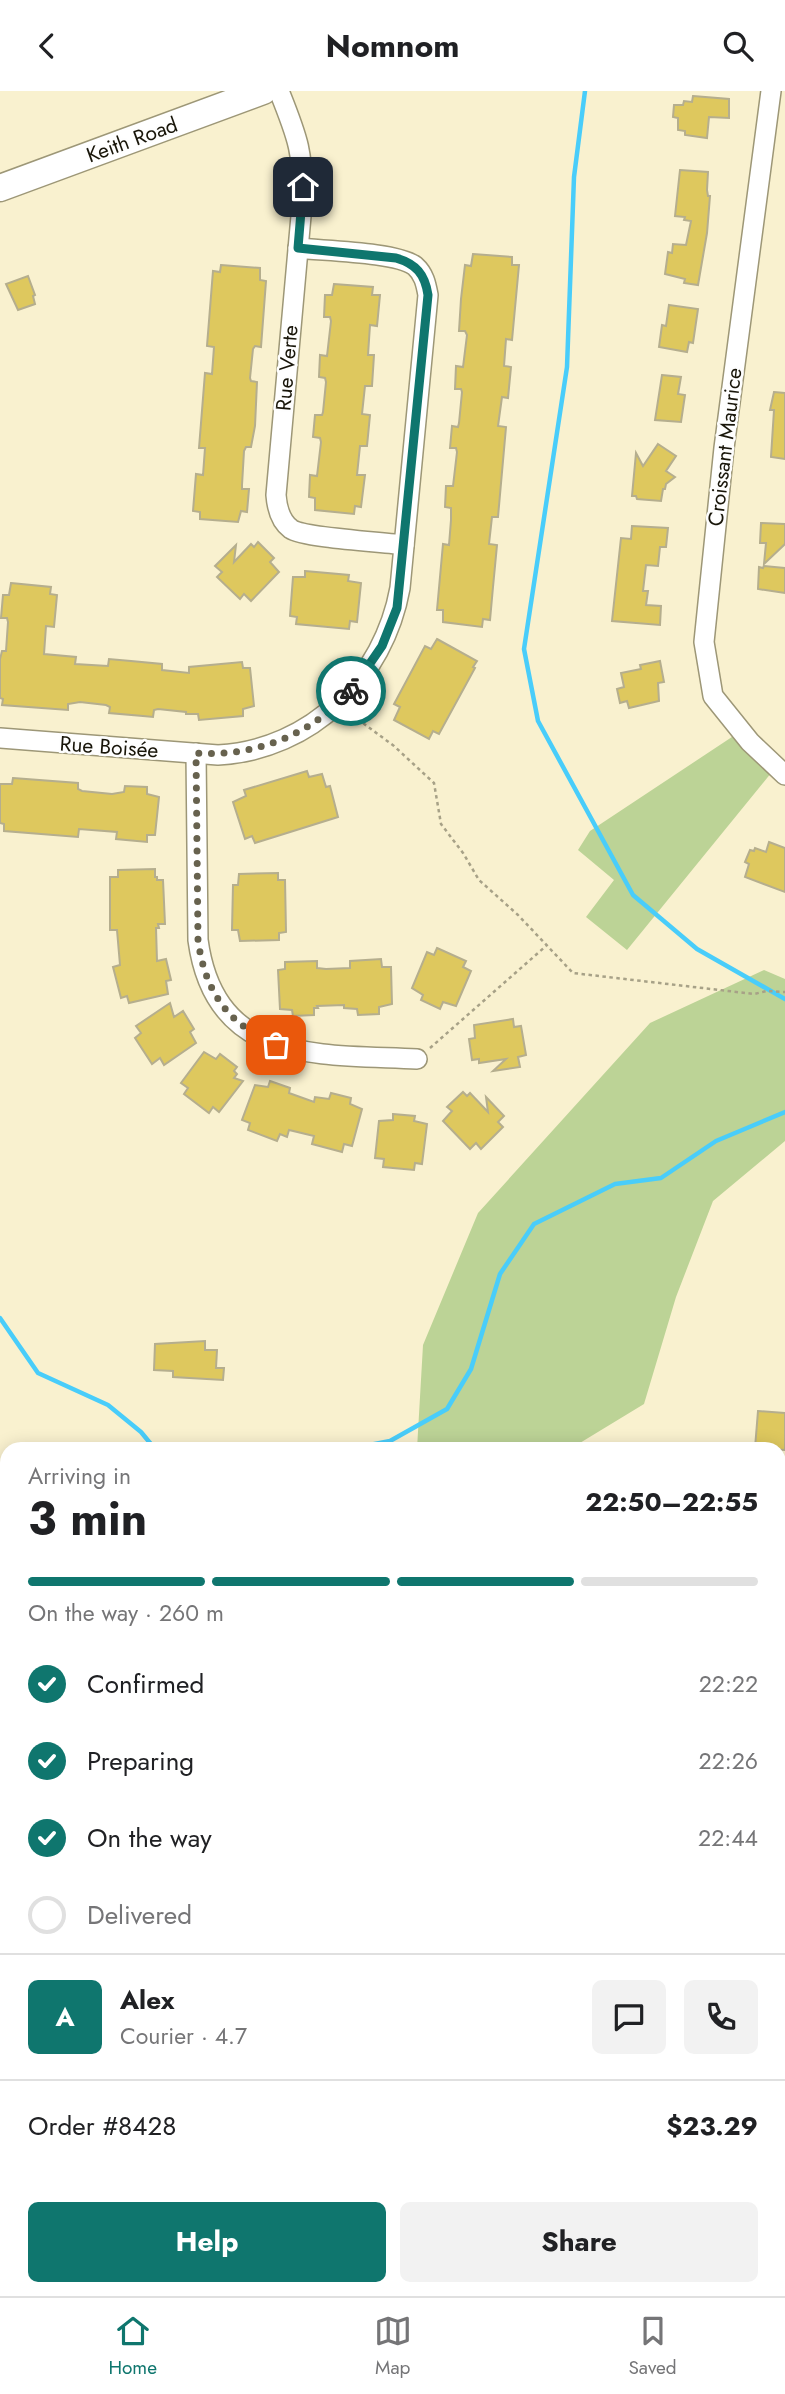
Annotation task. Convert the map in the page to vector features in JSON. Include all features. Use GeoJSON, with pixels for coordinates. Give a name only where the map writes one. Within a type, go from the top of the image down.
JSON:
{"type":"FeatureCollection","features":[{"type":"Feature","properties":{"kind":"street","name":"Keith Road"},"geometry":{"type":"LineString","coordinates":[[0,188],[264,91]]}},
{"type":"Feature","properties":{"kind":"street","name":"Rue Verte"},"geometry":{"type":"LineString","coordinates":[[279,91],[302,152],[302,196],[276,495],[280,516],[291,529],[299,533],[404,545]]}},
{"type":"Feature","properties":{"kind":"street","name":"Croissant Maurice"},"geometry":{"type":"LineString","coordinates":[[771,91],[724,448],[704,642],[713,696],[750,742],[785,775]]}},
{"type":"Feature","properties":{"kind":"street","name":"Rue Boisée"},"geometry":{"type":"LineString","coordinates":[[0,738],[230,754],[260,748],[310,726],[338,705],[363,677],[390,627],[400,588],[428,295],[424,277],[413,264],[396,258],[298,248]]}},
{"type":"Feature","properties":{"kind":"street"},"geometry":{"type":"LineString","coordinates":[[196,753],[198,940],[201,963],[219,1002],[249,1031],[276,1045],[315,1053],[417,1059]]}},
{"type":"Feature","properties":{"kind":"path"},"geometry":{"type":"LineString","coordinates":[[338,705],[394,746],[434,783],[441,824],[479,880],[518,915],[573,973],[754,994],[767,991],[785,992]]}},
{"type":"Feature","properties":{"kind":"path"},"geometry":{"type":"LineString","coordinates":[[417,1059],[547,945]]}},
{"type":"Feature","properties":{"kind":"green space"},"geometry":{"type":"Polygon","coordinates":[[[741,731],[776,767],[627,950],[586,917],[614,880],[578,850],[590,831],[741,731]]]}},
{"type":"Feature","properties":{"kind":"green space"},"geometry":{"type":"Polygon","coordinates":[[[764,970],[785,979],[785,1141],[713,1201],[676,1297],[644,1404],[582,1442],[417,1442],[423,1345],[478,1213],[650,1023],[764,970]]]}},
{"type":"Feature","properties":{"kind":"building"},"geometry":{"type":"Polygon","coordinates":[[[693,96],[729,99],[729,118],[709,117],[707,138],[685,135],[685,131],[678,130],[678,118],[673,117],[674,105],[683,105],[684,101],[692,102],[693,96]]]}},
{"type":"Feature","properties":{"kind":"building"},"geometry":{"type":"Polygon","coordinates":[[[680,170],[708,172],[707,190],[710,196],[707,233],[698,285],[684,283],[685,279],[665,274],[668,252],[672,253],[673,244],[686,245],[691,221],[675,216],[680,170]]]}},
{"type":"Feature","properties":{"kind":"building"},"geometry":{"type":"Polygon","coordinates":[[[473,254],[512,257],[512,265],[519,265],[512,340],[506,339],[504,366],[511,367],[508,398],[502,397],[498,426],[506,427],[498,517],[492,517],[489,544],[497,545],[490,620],[483,619],[482,627],[443,622],[443,610],[437,610],[443,544],[449,545],[451,520],[451,508],[445,507],[446,486],[453,486],[457,452],[456,448],[450,448],[452,426],[458,427],[462,392],[461,389],[455,389],[456,366],[463,367],[467,335],[465,331],[459,331],[461,299],[465,265],[471,266],[473,254]]]}},
{"type":"Feature","properties":{"kind":"building"},"geometry":{"type":"Polygon","coordinates":[[[221,265],[260,268],[260,280],[266,281],[261,347],[255,346],[253,349],[250,378],[251,381],[257,382],[255,426],[251,447],[246,447],[244,451],[242,489],[249,489],[247,512],[241,511],[238,522],[200,519],[200,512],[193,511],[196,474],[203,475],[205,448],[199,448],[205,373],[212,374],[214,347],[207,346],[213,271],[220,272],[221,265]]]}},
{"type":"Feature","properties":{"kind":"building"},"geometry":{"type":"Polygon","coordinates":[[[28,276],[35,295],[35,304],[18,310],[6,284],[28,276]]]}},
{"type":"Feature","properties":{"kind":"building"},"geometry":{"type":"Polygon","coordinates":[[[334,284],[373,287],[372,295],[380,295],[377,326],[370,325],[368,355],[374,355],[372,386],[365,386],[362,414],[370,415],[367,446],[360,446],[357,475],[365,475],[361,507],[355,506],[354,514],[315,510],[315,498],[309,497],[310,475],[317,476],[321,442],[320,438],[313,437],[315,415],[322,415],[323,412],[326,382],[325,378],[319,377],[320,355],[327,356],[331,321],[330,317],[324,317],[325,295],[332,295],[334,284]]]}},
{"type":"Feature","properties":{"kind":"building"},"geometry":{"type":"Polygon","coordinates":[[[669,305],[698,309],[693,343],[689,342],[687,352],[659,347],[662,325],[666,326],[669,305]]]}},
{"type":"Feature","properties":{"kind":"building"},"geometry":{"type":"Polygon","coordinates":[[[662,375],[681,377],[678,394],[685,395],[681,422],[655,420],[662,375]]]}},
{"type":"Feature","properties":{"kind":"building"},"geometry":{"type":"Polygon","coordinates":[[[774,392],[785,393],[785,459],[771,457],[774,410],[770,410],[774,392]]]}},
{"type":"Feature","properties":{"kind":"building"},"geometry":{"type":"Polygon","coordinates":[[[658,444],[676,456],[666,471],[675,477],[663,489],[661,501],[637,499],[632,496],[636,453],[643,466],[658,444]]]}},
{"type":"Feature","properties":{"kind":"building"},"geometry":{"type":"Polygon","coordinates":[[[761,523],[785,524],[785,544],[764,564],[766,543],[760,543],[761,523]]]}},
{"type":"Feature","properties":{"kind":"building"},"geometry":{"type":"Polygon","coordinates":[[[632,526],[668,528],[666,547],[660,547],[658,566],[646,565],[643,591],[648,591],[646,605],[661,606],[660,625],[612,621],[621,538],[631,539],[632,526]]]}},
{"type":"Feature","properties":{"kind":"building"},"geometry":{"type":"Polygon","coordinates":[[[258,542],[274,558],[270,562],[279,572],[251,601],[244,594],[240,599],[217,577],[222,572],[215,566],[236,545],[234,562],[251,544],[254,547],[258,542]]]}},
{"type":"Feature","properties":{"kind":"building"},"geometry":{"type":"Polygon","coordinates":[[[759,567],[785,568],[785,593],[758,589],[759,567]]]}},
{"type":"Feature","properties":{"kind":"building"},"geometry":{"type":"Polygon","coordinates":[[[305,571],[349,575],[348,581],[361,583],[357,622],[350,621],[349,629],[296,624],[297,617],[290,616],[293,577],[305,577],[305,571]]]}},
{"type":"Feature","properties":{"kind":"building"},"geometry":{"type":"Polygon","coordinates":[[[11,583],[51,587],[50,594],[57,595],[54,627],[46,626],[44,654],[76,657],[75,664],[108,666],[109,659],[162,664],[162,670],[189,673],[189,667],[242,662],[243,668],[250,668],[254,706],[243,709],[243,716],[199,720],[198,714],[158,709],[154,710],[153,717],[109,713],[110,707],[106,705],[80,702],[68,704],[68,710],[2,705],[0,659],[2,651],[6,651],[8,622],[7,618],[1,618],[3,595],[9,595],[11,583]]]}},
{"type":"Feature","properties":{"kind":"building"},"geometry":{"type":"Polygon","coordinates":[[[437,639],[477,661],[439,734],[433,731],[429,739],[394,720],[400,707],[394,704],[425,646],[431,649],[437,639]]]}},
{"type":"Feature","properties":{"kind":"building"},"geometry":{"type":"Polygon","coordinates":[[[660,661],[664,682],[658,683],[659,701],[629,708],[627,701],[620,703],[617,689],[624,687],[621,673],[660,661]]]}},
{"type":"Feature","properties":{"kind":"building"},"geometry":{"type":"Polygon","coordinates":[[[307,771],[309,777],[322,774],[326,787],[330,786],[338,817],[255,843],[252,836],[245,839],[233,802],[246,796],[244,790],[307,771]]]}},
{"type":"Feature","properties":{"kind":"building"},"geometry":{"type":"Polygon","coordinates":[[[13,778],[78,783],[78,789],[82,791],[112,794],[124,792],[125,786],[147,787],[147,794],[159,797],[155,835],[147,835],[147,842],[116,839],[117,832],[79,829],[78,837],[4,831],[4,824],[0,823],[0,784],[12,784],[13,778]]]}},
{"type":"Feature","properties":{"kind":"building"},"geometry":{"type":"Polygon","coordinates":[[[769,842],[785,848],[785,892],[745,877],[749,864],[745,862],[750,850],[754,851],[755,848],[766,852],[769,842]]]}},
{"type":"Feature","properties":{"kind":"building"},"geometry":{"type":"Polygon","coordinates":[[[155,869],[157,880],[163,880],[165,924],[158,924],[159,928],[156,928],[157,961],[166,959],[171,980],[166,981],[168,994],[129,1003],[127,996],[121,998],[113,967],[120,965],[117,930],[110,930],[110,877],[118,877],[118,870],[155,869]]]}},
{"type":"Feature","properties":{"kind":"building"},"geometry":{"type":"Polygon","coordinates":[[[278,873],[278,880],[285,880],[286,932],[279,933],[279,940],[240,941],[238,930],[232,930],[233,885],[238,885],[239,874],[278,873]]]}},
{"type":"Feature","properties":{"kind":"building"},"geometry":{"type":"Polygon","coordinates":[[[437,948],[466,961],[463,967],[471,971],[456,1006],[443,1002],[440,1009],[421,1000],[423,995],[412,988],[427,952],[434,955],[437,948]]]}},
{"type":"Feature","properties":{"kind":"building"},"geometry":{"type":"Polygon","coordinates":[[[381,959],[382,967],[391,967],[392,1004],[379,1007],[379,1014],[358,1015],[357,1009],[344,1008],[344,1005],[317,1006],[318,1008],[314,1008],[314,1015],[293,1016],[292,1010],[280,1009],[278,970],[285,969],[285,962],[317,961],[317,968],[326,969],[350,968],[350,961],[381,959]]]}},
{"type":"Feature","properties":{"kind":"building"},"geometry":{"type":"Polygon","coordinates":[[[170,1003],[174,1017],[183,1011],[194,1029],[190,1032],[196,1043],[164,1065],[160,1058],[152,1064],[135,1038],[141,1033],[136,1026],[170,1003]]]}},
{"type":"Feature","properties":{"kind":"building"},"geometry":{"type":"Polygon","coordinates":[[[513,1019],[514,1027],[521,1026],[526,1055],[518,1057],[520,1067],[493,1071],[506,1059],[479,1063],[479,1059],[472,1060],[469,1039],[475,1038],[474,1025],[513,1019]]]}},
{"type":"Feature","properties":{"kind":"building"},"geometry":{"type":"Polygon","coordinates":[[[204,1052],[216,1059],[220,1054],[237,1067],[234,1078],[243,1081],[219,1112],[213,1107],[209,1113],[184,1094],[188,1088],[181,1083],[204,1052]]]}},
{"type":"Feature","properties":{"kind":"building"},"geometry":{"type":"Polygon","coordinates":[[[270,1081],[290,1088],[289,1093],[314,1102],[315,1097],[329,1099],[331,1093],[351,1098],[350,1104],[362,1109],[352,1146],[344,1144],[342,1152],[312,1144],[314,1136],[289,1130],[287,1137],[280,1134],[277,1141],[248,1130],[250,1123],[242,1120],[255,1085],[268,1087],[270,1081]]]}},
{"type":"Feature","properties":{"kind":"building"},"geometry":{"type":"Polygon","coordinates":[[[463,1092],[467,1096],[470,1093],[488,1112],[486,1097],[504,1116],[498,1122],[503,1127],[481,1149],[476,1143],[470,1149],[443,1121],[452,1111],[447,1107],[463,1092]]]}},
{"type":"Feature","properties":{"kind":"building"},"geometry":{"type":"Polygon","coordinates":[[[393,1114],[415,1116],[414,1121],[427,1124],[422,1164],[415,1163],[414,1170],[383,1167],[384,1159],[375,1158],[379,1121],[393,1120],[393,1114]]]}},
{"type":"Feature","properties":{"kind":"building"},"geometry":{"type":"Polygon","coordinates":[[[205,1341],[205,1350],[217,1350],[216,1368],[224,1368],[223,1380],[173,1377],[173,1371],[154,1370],[155,1344],[205,1341]]]}},
{"type":"Feature","properties":{"kind":"building"},"geometry":{"type":"Polygon","coordinates":[[[758,1411],[785,1413],[785,1442],[755,1442],[758,1411]]]}},
{"type":"Feature","properties":{"kind":"waterway"},"geometry":{"type":"LineString","coordinates":[[585,91],[574,177],[567,367],[524,649],[538,721],[633,895],[697,949],[785,999]]}},
{"type":"Feature","properties":{"kind":"waterway"},"geometry":{"type":"LineString","coordinates":[[385,1442],[447,1409],[471,1369],[500,1274],[534,1224],[615,1184],[661,1178],[716,1141],[785,1112]]}},
{"type":"Feature","properties":{"kind":"waterway"},"geometry":{"type":"LineString","coordinates":[[0,1318],[38,1373],[108,1405],[149,1442]]}},
{"type":"Feature","properties":{"kind":"way so far"},"geometry":{"type":"LineString","coordinates":[[276,1045],[249,1031],[232,1017],[209,985],[201,963],[198,940],[196,753],[219,755],[243,752],[294,735],[326,715],[351,691]]}},
{"type":"Feature","properties":{"kind":"route"},"geometry":{"type":"LineString","coordinates":[[303,187],[298,248],[406,261],[413,264],[424,277],[428,295],[397,608],[382,646],[351,691]]}}]}
